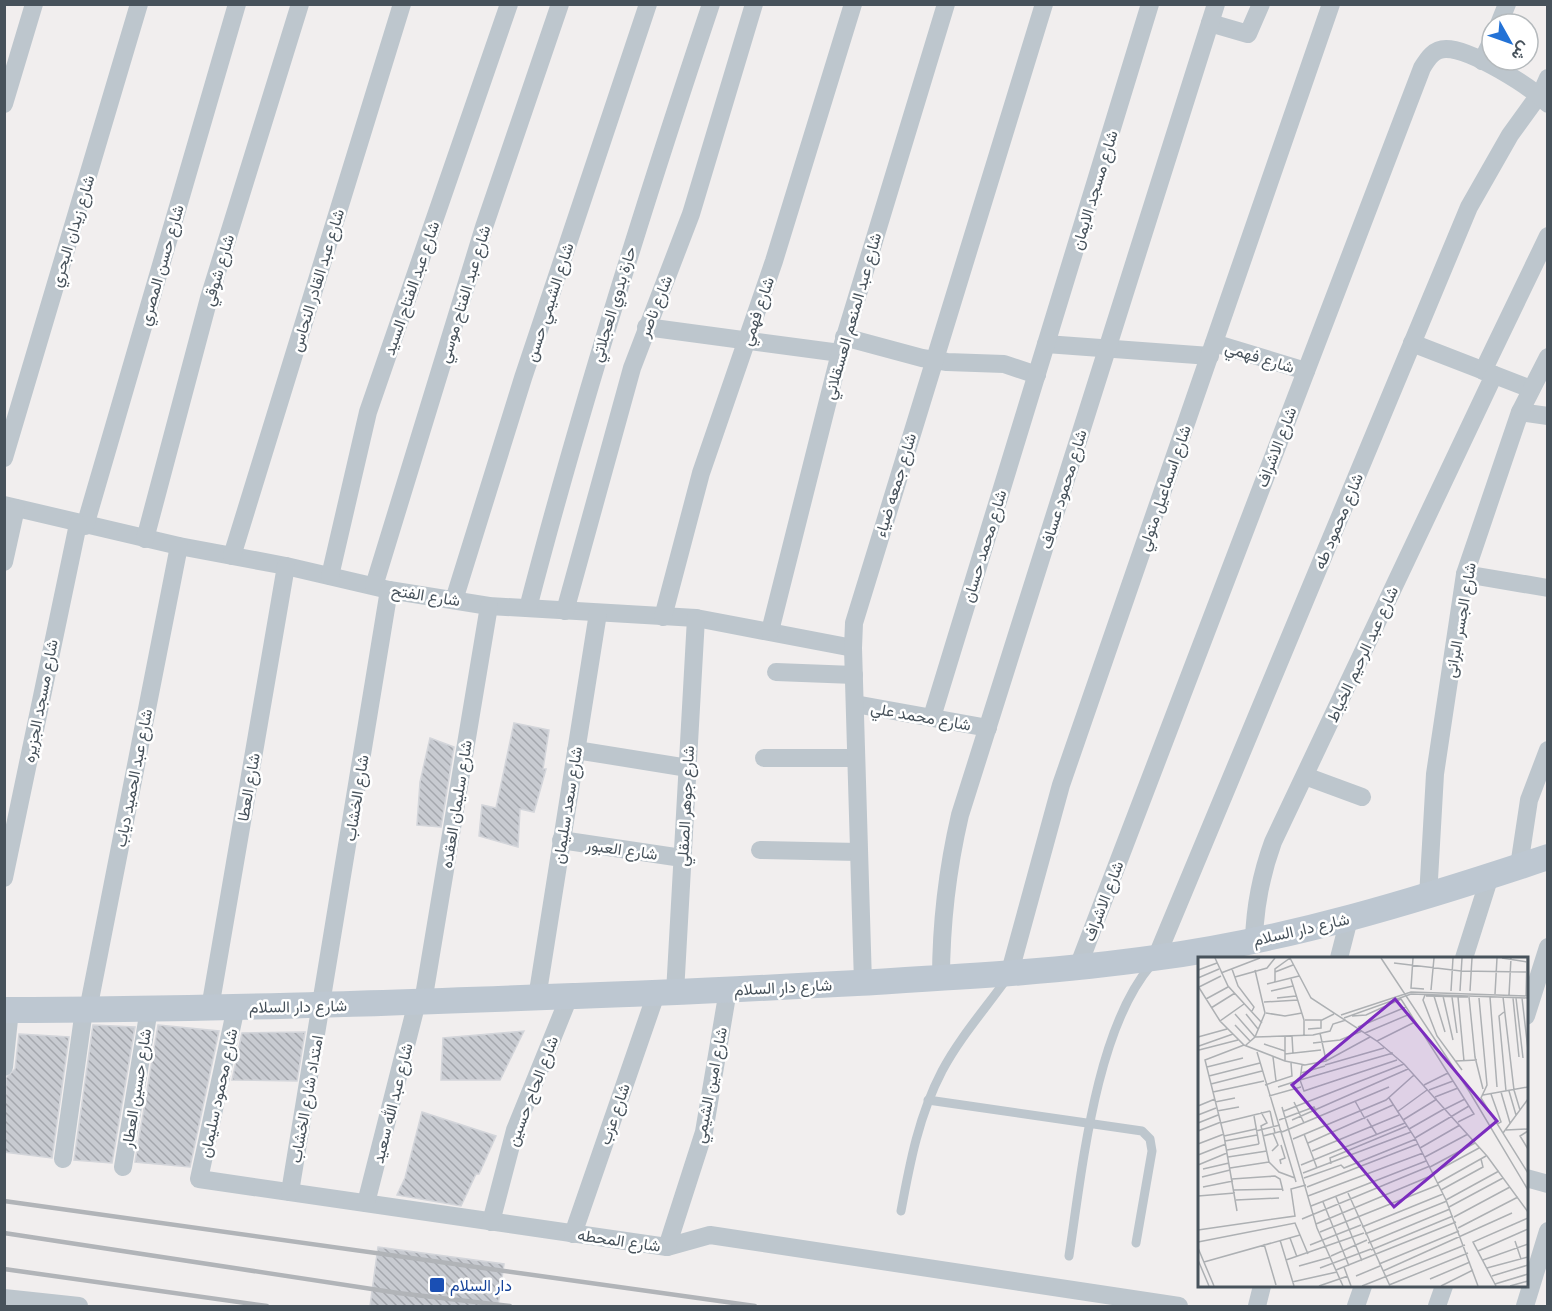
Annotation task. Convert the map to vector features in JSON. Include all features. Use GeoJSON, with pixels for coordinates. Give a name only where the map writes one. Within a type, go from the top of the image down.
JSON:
{"type":"FeatureCollection","features":[{"type":"Feature","properties":{"kind":"main road","name":"شارع دار السلام"},"geometry":{"type":"LineString","coordinates":[[7,1010],[322,1006],[665,993],[1009,975],[1156,958],[1254,940],[1348,919],[1428,897],[1548,857]]}},
{"type":"Feature","properties":{"kind":"street"},"geometry":{"type":"LineString","coordinates":[[4,104],[34,4]]}},
{"type":"Feature","properties":{"kind":"street","name":"شارع زيدان البحري"},"geometry":{"type":"LineString","coordinates":[[4,458],[139,4]]}},
{"type":"Feature","properties":{"kind":"street","name":"شارع حسن المصري"},"geometry":{"type":"LineString","coordinates":[[81,525],[237,4]]}},
{"type":"Feature","properties":{"kind":"street","name":"شارع شوقي"},"geometry":{"type":"LineString","coordinates":[[145,539],[209,298],[300,4]]}},
{"type":"Feature","properties":{"kind":"street","name":"شارع عبد القادر النحاس"},"geometry":{"type":"LineString","coordinates":[[232,556],[402,4]]}},
{"type":"Feature","properties":{"kind":"street","name":"شارع عبد الفتاح السيد"},"geometry":{"type":"LineString","coordinates":[[330,576],[368,412],[509,4]]}},
{"type":"Feature","properties":{"kind":"street","name":"شارع عبد الفتاح موسي"},"geometry":{"type":"LineString","coordinates":[[382,588],[484,227],[560,4]]}},
{"type":"Feature","properties":{"kind":"street","name":"شارع الشيمي حسن"},"geometry":{"type":"LineString","coordinates":[[454,600],[523,378],[648,4]]}},
{"type":"Feature","properties":{"kind":"street","name":"حارة بدوي العجلاتي"},"geometry":{"type":"LineString","coordinates":[[528,608],[566,459],[633,239],[711,4]]}},
{"type":"Feature","properties":{"kind":"street","name":"شارع ناصر"},"geometry":{"type":"LineString","coordinates":[[565,610],[632,368],[691,214],[754,4]]}},
{"type":"Feature","properties":{"kind":"street","name":"شارع فهمي"},"geometry":{"type":"LineString","coordinates":[[663,616],[702,473],[748,340],[853,4]]}},
{"type":"Feature","properties":{"kind":"street","name":"شارع عبد المنعم العسقلاني"},"geometry":{"type":"LineString","coordinates":[[770,631],[842,345],[946,4]]}},
{"type":"Feature","properties":{"kind":"street","name":"شارع جمعه ضياء"},"geometry":{"type":"LineString","coordinates":[[863,982],[853,648],[859,601],[1044,4]]}},
{"type":"Feature","properties":{"kind":"street","name":"شارع مسجد الايمان"},"geometry":{"type":"LineString","coordinates":[[1037,375],[1150,4]]}},
{"type":"Feature","properties":{"kind":"street","name":"شارع محمود عساف"},"geometry":{"type":"LineString","coordinates":[[941,979],[941,921],[948,868],[960,815],[1216,4]]}},
{"type":"Feature","properties":{"kind":"street"},"geometry":{"type":"LineString","coordinates":[[1210,23],[1248,34],[1261,4]]}},
{"type":"Feature","properties":{"kind":"street","name":"شارع اسماعيل متولي"},"geometry":{"type":"LineString","coordinates":[[1009,975],[1061,785],[1332,4]]}},
{"type":"Feature","properties":{"kind":"street","name":"شارع الاشراف"},"geometry":{"type":"LineString","coordinates":[[1078,967],[1422,68],[1430,55],[1445,49],[1460,51],[1480,61]]}},
{"type":"Feature","properties":{"kind":"street","name":"شارع الاشراف"},"geometry":{"type":"LineString","coordinates":[[1502,72],[1544,93]]}},
{"type":"Feature","properties":{"kind":"street","name":"شارع محمود طه"},"geometry":{"type":"LineString","coordinates":[[1156,958],[1469,207],[1510,135],[1544,93]]}},
{"type":"Feature","properties":{"kind":"street","name":"شارع عبد الرحيم الخياط"},"geometry":{"type":"LineString","coordinates":[[1254,940],[1255,907],[1261,874],[1548,236]]}},
{"type":"Feature","properties":{"kind":"street"},"geometry":{"type":"LineString","coordinates":[[646,327],[748,340],[842,345],[934,360],[994,362],[1037,375]]}},
{"type":"Feature","properties":{"kind":"street"},"geometry":{"type":"LineString","coordinates":[[1412,343],[1531,389]]}},
{"type":"Feature","properties":{"kind":"street","name":"شارع فهمي"},"geometry":{"type":"LineString","coordinates":[[1046,344],[1212,350],[1306,371]]}},
{"type":"Feature","properties":{"kind":"street","name":"شارع الجسر البرانى"},"geometry":{"type":"LineString","coordinates":[[1428,897],[1435,774],[1465,574],[1520,412],[1548,357]]}},
{"type":"Feature","properties":{"kind":"street","name":"شارع محمد حسان"},"geometry":{"type":"LineString","coordinates":[[932,717],[1037,375]]}},
{"type":"Feature","properties":{"kind":"street"},"geometry":{"type":"LineString","coordinates":[[1520,412],[1548,416]]}},
{"type":"Feature","properties":{"kind":"street"},"geometry":{"type":"LineString","coordinates":[[4,562],[10,507]]}},
{"type":"Feature","properties":{"kind":"street","name":"شارع الفتح"},"geometry":{"type":"LineString","coordinates":[[10,507],[145,539],[286,566],[382,588],[489,606],[696,618],[853,648]]}},
{"type":"Feature","properties":{"kind":"street","name":"شارع مسجد الجزيره"},"geometry":{"type":"LineString","coordinates":[[4,878],[81,525]]}},
{"type":"Feature","properties":{"kind":"street","name":"شارع عبد الحميد دياب"},"geometry":{"type":"LineString","coordinates":[[63,1159],[86,1010],[179,546]]}},
{"type":"Feature","properties":{"kind":"street","name":"شارع العطا"},"geometry":{"type":"LineString","coordinates":[[210,1008],[286,566]]}},
{"type":"Feature","properties":{"kind":"street"},"geometry":{"type":"LineString","coordinates":[[1465,574],[1548,588]]}},
{"type":"Feature","properties":{"kind":"street","name":"شارع الخشاب"},"geometry":{"type":"LineString","coordinates":[[322,1006],[382,588]]}},
{"type":"Feature","properties":{"kind":"street","name":"شارع سليمان العقده"},"geometry":{"type":"LineString","coordinates":[[420,1002],[489,606]]}},
{"type":"Feature","properties":{"kind":"street","name":"شارع سعد سليمان"},"geometry":{"type":"LineString","coordinates":[[537,998],[598,613]]}},
{"type":"Feature","properties":{"kind":"street","name":"شارع جوهر الصقلي"},"geometry":{"type":"LineString","coordinates":[[665,993],[682,858],[696,618]]}},
{"type":"Feature","properties":{"kind":"street"},"geometry":{"type":"LineString","coordinates":[[776,672],[854,675]]}},
{"type":"Feature","properties":{"kind":"street","name":"شارع محمد علي"},"geometry":{"type":"LineString","coordinates":[[855,704],[988,728]]}},
{"type":"Feature","properties":{"kind":"street"},"geometry":{"type":"LineString","coordinates":[[576,750],[688,768]]}},
{"type":"Feature","properties":{"kind":"street"},"geometry":{"type":"LineString","coordinates":[[1519,866],[1529,800],[1548,750]]}},
{"type":"Feature","properties":{"kind":"street"},"geometry":{"type":"LineString","coordinates":[[764,758],[856,758]]}},
{"type":"Feature","properties":{"kind":"street"},"geometry":{"type":"LineString","coordinates":[[1305,776],[1362,797]]}},
{"type":"Feature","properties":{"kind":"street","name":"شارع العبور"},"geometry":{"type":"LineString","coordinates":[[561,840],[682,858]]}},
{"type":"Feature","properties":{"kind":"street"},"geometry":{"type":"LineString","coordinates":[[760,850],[859,852]]}},
{"type":"Feature","properties":{"kind":"street"},"geometry":{"type":"LineString","coordinates":[[1464,957],[1490,876]]}},
{"type":"Feature","properties":{"kind":"street"},"geometry":{"type":"LineString","coordinates":[[1339,957],[1348,919]]}},
{"type":"Feature","properties":{"kind":"street"},"geometry":{"type":"LineString","coordinates":[[1528,1013],[1548,947]]}},
{"type":"Feature","properties":{"kind":"street","name":"شارع امين الشيمي"},"geometry":{"type":"LineString","coordinates":[[667,1247],[704,1132],[728,990]]}},
{"type":"Feature","properties":{"kind":"street","name":"شارع عزب"},"geometry":{"type":"LineString","coordinates":[[573,1234],[665,993]]}},
{"type":"Feature","properties":{"kind":"street","name":"شارع الحاج حسين"},"geometry":{"type":"LineString","coordinates":[[491,1222],[515,1130],[569,997]]}},
{"type":"Feature","properties":{"kind":"street","name":"شارع عبد الله سعيد"},"geometry":{"type":"LineString","coordinates":[[366,1203],[420,1002]]}},
{"type":"Feature","properties":{"kind":"street","name":"امتداد شارع الخشاب"},"geometry":{"type":"LineString","coordinates":[[290,1192],[322,1006]]}},
{"type":"Feature","properties":{"kind":"street","name":"شارع محمود سليمان"},"geometry":{"type":"LineString","coordinates":[[199,1179],[236,1007]]}},
{"type":"Feature","properties":{"kind":"street","name":"شارع حسين العطار"},"geometry":{"type":"LineString","coordinates":[[123,1167],[149,1009]]}},
{"type":"Feature","properties":{"kind":"street"},"geometry":{"type":"LineString","coordinates":[[4,1067],[7,1010]]}},
{"type":"Feature","properties":{"kind":"street"},"geometry":{"type":"LineString","coordinates":[[1528,1178],[1548,1184]]}},
{"type":"Feature","properties":{"kind":"street","name":"شارع المحطه"},"geometry":{"type":"LineString","coordinates":[[199,1179],[667,1247],[710,1235],[1179,1306]]}},
{"type":"Feature","properties":{"kind":"street"},"geometry":{"type":"LineString","coordinates":[[1525,1306],[1548,1231]]}},
{"type":"Feature","properties":{"kind":"street"},"geometry":{"type":"LineString","coordinates":[[1257,1306],[1262,1287]]}},
{"type":"Feature","properties":{"kind":"street"},"geometry":{"type":"LineString","coordinates":[[1356,1306],[1363,1287]]}},
{"type":"Feature","properties":{"kind":"street"},"geometry":{"type":"LineString","coordinates":[[1437,1306],[1444,1287]]}},
{"type":"Feature","properties":{"kind":"street"},"geometry":{"type":"LineString","coordinates":[[4,1298],[79,1306]]}},
{"type":"Feature","properties":{"kind":"lane"},"geometry":{"type":"LineString","coordinates":[[1069,1256],[1090,1122],[1118,1020],[1128,997],[1156,958]]}},
{"type":"Feature","properties":{"kind":"lane"},"geometry":{"type":"LineString","coordinates":[[901,1211],[913,1145],[928,1100],[943,1069],[1009,975]]}},
{"type":"Feature","properties":{"kind":"lane"},"geometry":{"type":"LineString","coordinates":[[928,1100],[1142,1131],[1150,1139],[1152,1150],[1136,1243]]}},
{"type":"Feature","properties":{"kind":"building"},"geometry":{"type":"Polygon","coordinates":[[[514,723],[549,730],[543,769],[546,769],[534,812],[520,809],[518,847],[479,836],[482,805],[496,808],[514,723]]]}},
{"type":"Feature","properties":{"kind":"building"},"geometry":{"type":"Polygon","coordinates":[[[430,738],[454,747],[441,827],[417,825],[420,782],[430,738]]]}},
{"type":"Feature","properties":{"kind":"building"},"geometry":{"type":"Polygon","coordinates":[[[93,1025],[135,1027],[112,1163],[74,1160],[93,1025]]]}},
{"type":"Feature","properties":{"kind":"building"},"geometry":{"type":"Polygon","coordinates":[[[158,1025],[219,1031],[190,1167],[135,1162],[158,1025]]]}},
{"type":"Feature","properties":{"kind":"building"},"geometry":{"type":"Polygon","coordinates":[[[524,1031],[500,1080],[441,1080],[443,1038],[524,1031]]]}},
{"type":"Feature","properties":{"kind":"building"},"geometry":{"type":"Polygon","coordinates":[[[305,1032],[297,1081],[232,1080],[242,1033],[305,1032]]]}},
{"type":"Feature","properties":{"kind":"building"},"geometry":{"type":"Polygon","coordinates":[[[19,1034],[69,1037],[52,1158],[4,1152],[6,1078],[15,1069],[19,1034]]]}},
{"type":"Feature","properties":{"kind":"building"},"geometry":{"type":"Polygon","coordinates":[[[422,1112],[496,1136],[461,1206],[397,1195],[405,1178],[422,1112]]]}},
{"type":"Feature","properties":{"kind":"building","name":"دار السلام"},"geometry":{"type":"Polygon","coordinates":[[[378,1247],[504,1264],[498,1306],[370,1306],[378,1247]]]}},
{"type":"Feature","properties":{"kind":"railway"},"geometry":{"type":"LineString","coordinates":[[4,1201],[755,1306]]}},
{"type":"Feature","properties":{"kind":"railway"},"geometry":{"type":"LineString","coordinates":[[4,1233],[398,1293],[510,1306]]}},
{"type":"Feature","properties":{"kind":"railway"},"geometry":{"type":"LineString","coordinates":[[4,1269],[267,1306]]}},
{"type":"Feature","properties":{"kind":"place","name":"دار السلام"},"geometry":{"type":"Point","coordinates":[437,1285]}}]}
